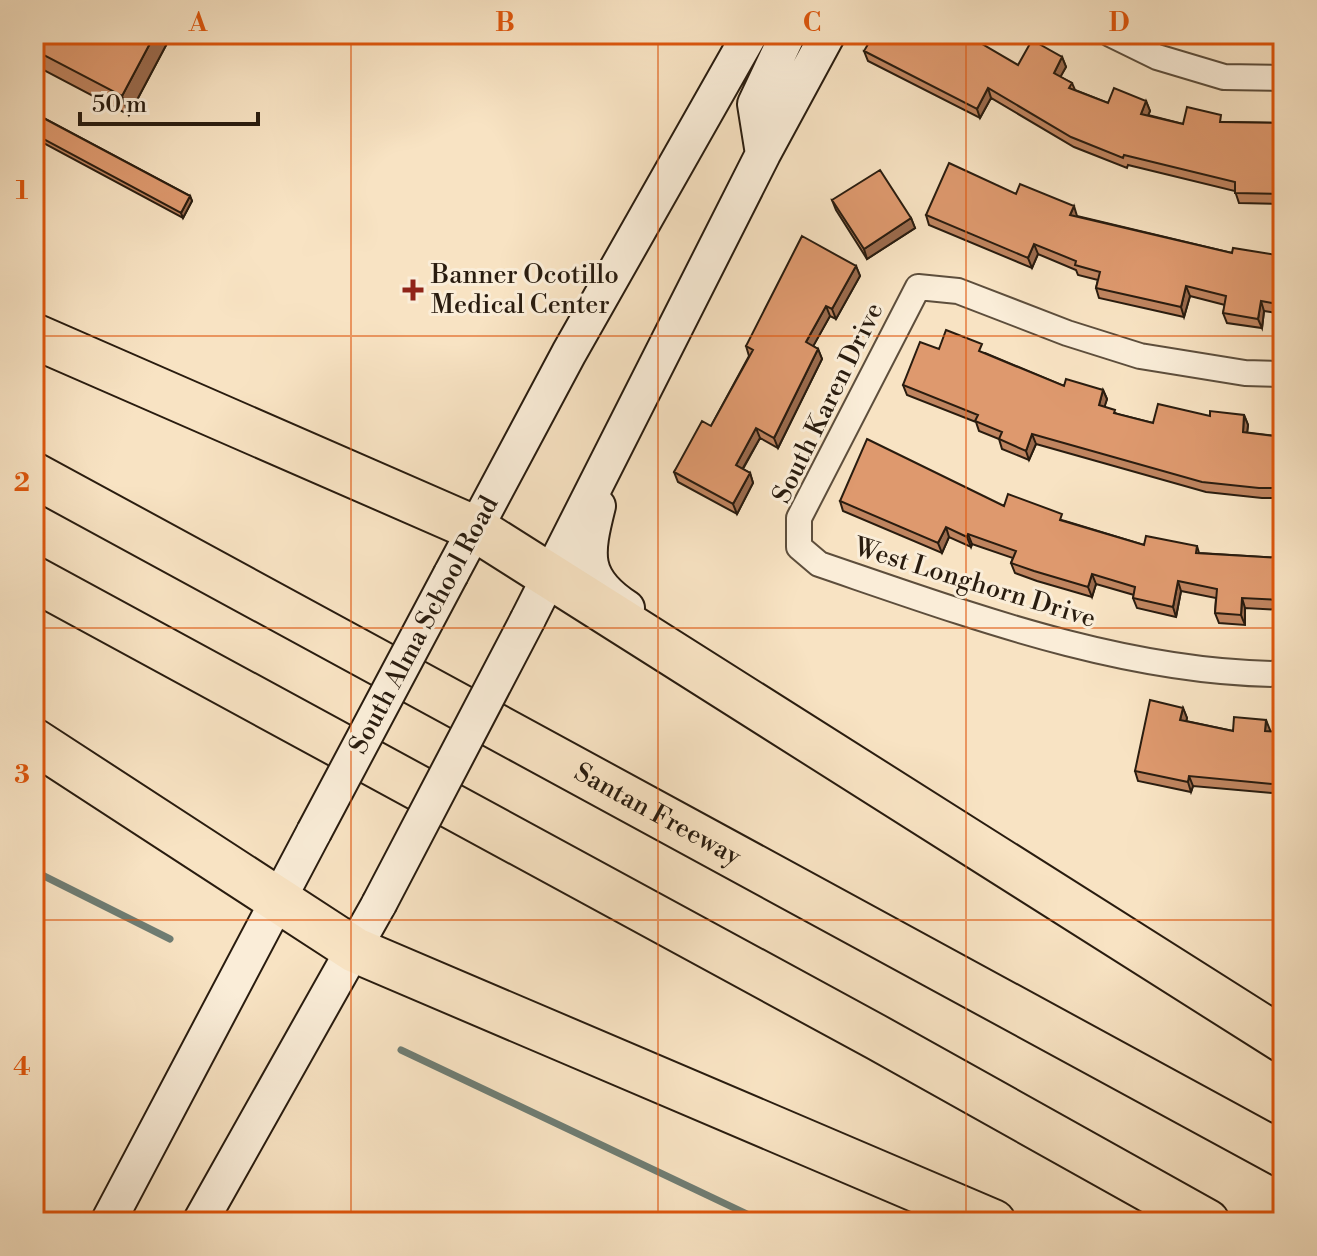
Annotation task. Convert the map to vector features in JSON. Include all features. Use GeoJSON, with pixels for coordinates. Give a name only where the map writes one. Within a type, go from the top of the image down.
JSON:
{"type":"FeatureCollection","features":[{"type":"Feature","properties":{"kind":"highway"},"geometry":{"type":"LineString","coordinates":[[34,336],[474,528],[1283,1040]]}},
{"type":"Feature","properties":{"kind":"highway","name":"Santan Freeway"},"geometry":{"type":"LineString","coordinates":[[34,475],[1283,1155]]}},
{"type":"Feature","properties":{"kind":"highway"},"geometry":{"type":"LineString","coordinates":[[34,579],[878,1038],[1207,1222]]}},
{"type":"Feature","properties":{"kind":"highway"},"geometry":{"type":"LineString","coordinates":[[34,741],[355,950],[993,1222]]}},
{"type":"Feature","properties":{"kind":"main road","name":"South Alma School Road"},"geometry":{"type":"LineString","coordinates":[[108,1222],[474,528],[750,34]]}},
{"type":"Feature","properties":{"kind":"main road"},"geometry":{"type":"LineString","coordinates":[[763,154],[755,104],[788,34]]}},
{"type":"Feature","properties":{"kind":"main road"},"geometry":{"type":"LineString","coordinates":[[200,1222],[355,950],[550,577],[763,154],[828,34]]}},
{"type":"Feature","properties":{"kind":"main road"},"geometry":{"type":"LineString","coordinates":[[610,457],[590,538],[592,572],[603,592],[913,790],[963,838]]}},
{"type":"Feature","properties":{"kind":"street"},"geometry":{"type":"LineString","coordinates":[[1110,34],[1157,57],[1224,77],[1283,78]]}},
{"type":"Feature","properties":{"kind":"street","name":"South Karen Drive"},"geometry":{"type":"LineString","coordinates":[[799,547],[799,518],[918,287],[958,291],[1067,333],[1140,356],[1245,373],[1283,374]]}},
{"type":"Feature","properties":{"kind":"street","name":"West Longhorn Drive"},"geometry":{"type":"LineString","coordinates":[[799,547],[819,564],[983,619],[1075,645],[1239,674],[1283,674]]}},
{"type":"Feature","properties":{"kind":"building"},"geometry":{"type":"Polygon","coordinates":[[[34,34],[155,34],[122,96],[34,50],[34,34]]]}},
{"type":"Feature","properties":{"kind":"building"},"geometry":{"type":"Polygon","coordinates":[[[874,34],[965,34],[1018,65],[1032,40],[1062,57],[1054,73],[1072,83],[1069,88],[1108,103],[1114,88],[1146,101],[1141,114],[1183,124],[1187,107],[1221,115],[1220,122],[1283,123],[1283,194],[1235,193],[1235,182],[1124,155],[1123,158],[1071,137],[988,88],[977,109],[864,51],[874,34]]]}},
{"type":"Feature","properties":{"kind":"building"},"geometry":{"type":"Polygon","coordinates":[[[34,113],[190,196],[181,213],[34,134],[34,113]]]}},
{"type":"Feature","properties":{"kind":"building"},"geometry":{"type":"Polygon","coordinates":[[[949,163],[1016,194],[1020,184],[1074,206],[1070,215],[1232,253],[1233,248],[1283,256],[1283,305],[1261,301],[1258,319],[1223,313],[1226,296],[1186,286],[1181,307],[1096,288],[1100,272],[1075,265],[1076,261],[1034,244],[1028,258],[926,215],[949,163]]]}},
{"type":"Feature","properties":{"kind":"building"},"geometry":{"type":"Polygon","coordinates":[[[880,170],[911,218],[864,249],[832,200],[880,170]]]}},
{"type":"Feature","properties":{"kind":"building"},"geometry":{"type":"Polygon","coordinates":[[[802,236],[856,266],[832,309],[826,306],[806,342],[818,349],[774,438],[756,428],[736,465],[750,473],[733,504],[674,472],[702,421],[711,426],[753,350],[746,346],[802,236]]]}},
{"type":"Feature","properties":{"kind":"building"},"geometry":{"type":"Polygon","coordinates":[[[946,330],[982,344],[979,351],[1064,386],[1066,379],[1103,390],[1099,405],[1115,410],[1114,413],[1153,423],[1158,404],[1210,416],[1210,411],[1244,415],[1243,432],[1283,437],[1283,488],[1202,482],[1032,434],[1026,451],[999,439],[1002,432],[975,421],[978,415],[903,385],[920,342],[939,349],[946,330]]]}},
{"type":"Feature","properties":{"kind":"building"},"geometry":{"type":"Polygon","coordinates":[[[867,439],[1004,506],[1008,494],[1062,514],[1060,520],[1144,545],[1146,536],[1197,546],[1196,553],[1282,558],[1283,551],[1283,617],[1282,600],[1242,598],[1241,615],[1215,613],[1217,589],[1178,581],[1173,607],[1133,598],[1135,587],[1092,574],[1088,587],[1011,563],[1016,551],[968,534],[967,537],[946,527],[938,543],[840,501],[867,439]]]}},
{"type":"Feature","properties":{"kind":"building"},"geometry":{"type":"Polygon","coordinates":[[[1150,700],[1183,708],[1180,720],[1233,731],[1234,717],[1266,720],[1265,731],[1283,732],[1283,785],[1189,776],[1188,782],[1135,771],[1150,700]]]}},
{"type":"Feature","properties":{"kind":"waterway"},"geometry":{"type":"LineString","coordinates":[[34,871],[170,939]]}},
{"type":"Feature","properties":{"kind":"waterway"},"geometry":{"type":"LineString","coordinates":[[401,1050],[764,1222]]}},
{"type":"Feature","properties":{"kind":"place","name":"Banner Ocotillo Medical Center"},"geometry":{"type":"Point","coordinates":[413,290]}}]}
